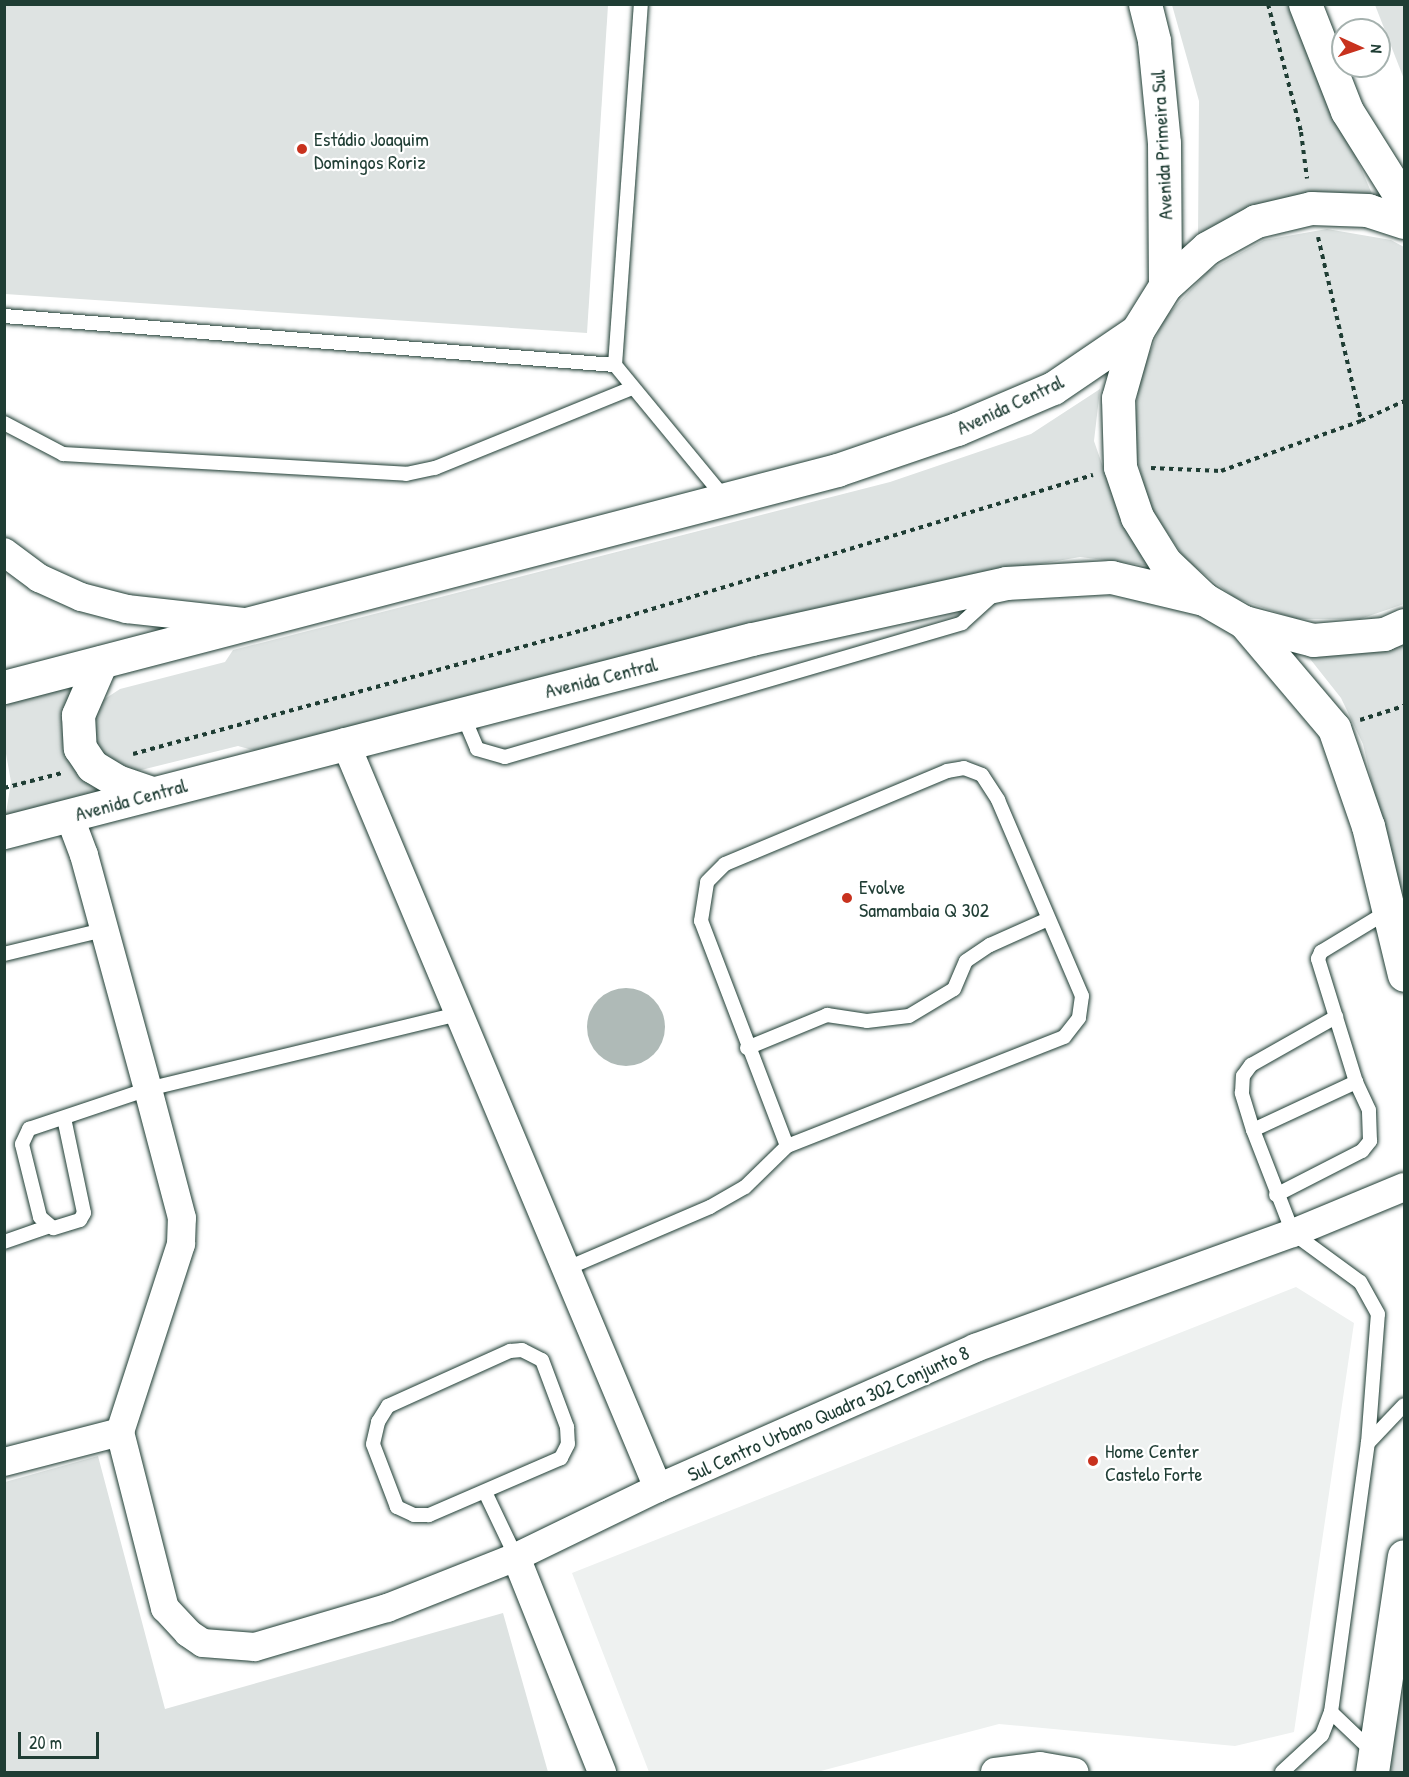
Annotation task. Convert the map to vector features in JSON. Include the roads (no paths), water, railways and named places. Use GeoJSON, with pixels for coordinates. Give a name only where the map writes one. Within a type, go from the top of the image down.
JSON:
{"type":"FeatureCollection","features":[{"type":"Feature","properties":{"kind":"main road","name":"Avenida Primeira Sul"},"geometry":{"type":"LineString","coordinates":[[1145,4],[1154,41],[1164,143],[1165,286]]}},
{"type":"Feature","properties":{"kind":"main road"},"geometry":{"type":"LineString","coordinates":[[1305,4],[1347,111],[1404,202]]}},
{"type":"Feature","properties":{"kind":"main road"},"geometry":{"type":"LineString","coordinates":[[1404,222],[1368,210],[1311,208],[1256,221],[1206,248],[1165,286],[1137,331],[1118,398],[1120,467],[1137,517],[1166,562],[1204,599],[1244,622],[1313,640],[1384,634],[1404,625]]}},
{"type":"Feature","properties":{"kind":"main road","name":"Avenida Central"},"geometry":{"type":"LineString","coordinates":[[4,687],[259,623],[837,470],[957,429],[1053,388],[1137,331]]}},
{"type":"Feature","properties":{"kind":"main road","name":"Avenida Central"},"geometry":{"type":"LineString","coordinates":[[4,832],[345,742],[752,639],[1006,583],[1111,577],[1204,599]]}},
{"type":"Feature","properties":{"kind":"main road"},"geometry":{"type":"LineString","coordinates":[[1244,622],[1334,728],[1368,826],[1404,975]]}},
{"type":"Feature","properties":{"kind":"main road"},"geometry":{"type":"LineString","coordinates":[[101,662],[78,715],[80,748],[92,766],[117,781],[152,793]]}},
{"type":"Feature","properties":{"kind":"main road"},"geometry":{"type":"LineString","coordinates":[[1374,1763],[1399,1638],[1404,1556]]}},
{"type":"Feature","properties":{"kind":"street"},"geometry":{"type":"LineString","coordinates":[[4,552],[39,578],[81,597],[127,609],[259,623]]}},
{"type":"Feature","properties":{"kind":"street"},"geometry":{"type":"LineString","coordinates":[[345,742],[563,1270],[658,1488]]}},
{"type":"Feature","properties":{"kind":"street"},"geometry":{"type":"LineString","coordinates":[[4,1462],[120,1432],[182,1244],[182,1218],[84,855],[69,815]]}},
{"type":"Feature","properties":{"kind":"street","name":"Sul Centro Urbano Quadra 302 Conjunto 8"},"geometry":{"type":"LineString","coordinates":[[120,1432],[165,1608],[188,1633],[203,1643],[255,1647],[387,1608],[516,1557],[658,1488],[975,1348],[1293,1233],[1404,1187]]}},
{"type":"Feature","properties":{"kind":"street"},"geometry":{"type":"LineString","coordinates":[[516,1557],[602,1773]]}},
{"type":"Feature","properties":{"kind":"street"},"geometry":{"type":"LineString","coordinates":[[995,1773],[1040,1769],[1074,1773]]}},
{"type":"Feature","properties":{"kind":"lane"},"geometry":{"type":"LineString","coordinates":[[641,4],[615,365],[726,499]]}},
{"type":"Feature","properties":{"kind":"lane"},"geometry":{"type":"LineString","coordinates":[[4,316],[615,365]]}},
{"type":"Feature","properties":{"kind":"lane"},"geometry":{"type":"LineString","coordinates":[[4,423],[63,454],[406,474],[435,468],[632,388]]}},
{"type":"Feature","properties":{"kind":"lane"},"geometry":{"type":"LineString","coordinates":[[462,713],[477,749],[505,757],[962,623],[1006,583]]}},
{"type":"Feature","properties":{"kind":"lane"},"geometry":{"type":"LineString","coordinates":[[563,1270],[710,1207],[746,1187],[787,1146],[1064,1037],[1079,1018],[1082,996],[998,800],[982,775],[964,768],[947,771],[725,864],[707,882],[701,921],[747,1047],[787,1146]]}},
{"type":"Feature","properties":{"kind":"lane"},"geometry":{"type":"LineString","coordinates":[[1276,1195],[1362,1151],[1370,1141],[1370,1110],[1356,1082],[1318,959],[1321,952],[1387,912]]}},
{"type":"Feature","properties":{"kind":"lane"},"geometry":{"type":"LineString","coordinates":[[747,1047],[827,1016],[867,1021],[909,1016],[954,989],[966,961],[1048,919]]}},
{"type":"Feature","properties":{"kind":"lane"},"geometry":{"type":"LineString","coordinates":[[4,954],[103,930]]}},
{"type":"Feature","properties":{"kind":"lane"},"geometry":{"type":"LineString","coordinates":[[47,1227],[40,1217],[22,1144],[29,1129],[148,1089],[458,1014]]}},
{"type":"Feature","properties":{"kind":"lane"},"geometry":{"type":"LineString","coordinates":[[1282,1773],[1322,1735],[1331,1712],[1368,1443],[1378,1314],[1360,1282],[1293,1233],[1276,1195],[1253,1130],[1242,1092],[1243,1076],[1251,1065],[1336,1017]]}},
{"type":"Feature","properties":{"kind":"lane"},"geometry":{"type":"LineString","coordinates":[[1253,1130],[1356,1082]]}},
{"type":"Feature","properties":{"kind":"lane"},"geometry":{"type":"LineString","coordinates":[[4,1242],[47,1227],[80,1220],[84,1212],[64,1118]]}},
{"type":"Feature","properties":{"kind":"lane"},"geometry":{"type":"LineString","coordinates":[[510,1351],[532,1353],[542,1360],[567,1427],[568,1444],[561,1458],[485,1492],[429,1515],[414,1515],[397,1507],[373,1444],[378,1422],[388,1406],[408,1395],[510,1351]]}},
{"type":"Feature","properties":{"kind":"lane"},"geometry":{"type":"LineString","coordinates":[[1368,1443],[1404,1405]]}},
{"type":"Feature","properties":{"kind":"lane"},"geometry":{"type":"LineString","coordinates":[[485,1492],[516,1557]]}},
{"type":"Feature","properties":{"kind":"lane"},"geometry":{"type":"LineString","coordinates":[[1331,1712],[1374,1763]]}},
{"type":"Feature","properties":{"kind":"place","name":"Estádio Joaquim Domingos Roriz"},"geometry":{"type":"Point","coordinates":[302,149]}},
{"type":"Feature","properties":{"kind":"place","name":"Evolve Samambaia Q 302"},"geometry":{"type":"Point","coordinates":[847,898]}},
{"type":"Feature","properties":{"kind":"place","name":"Home Center Castelo Forte"},"geometry":{"type":"Point","coordinates":[1093,1461]}}]}
